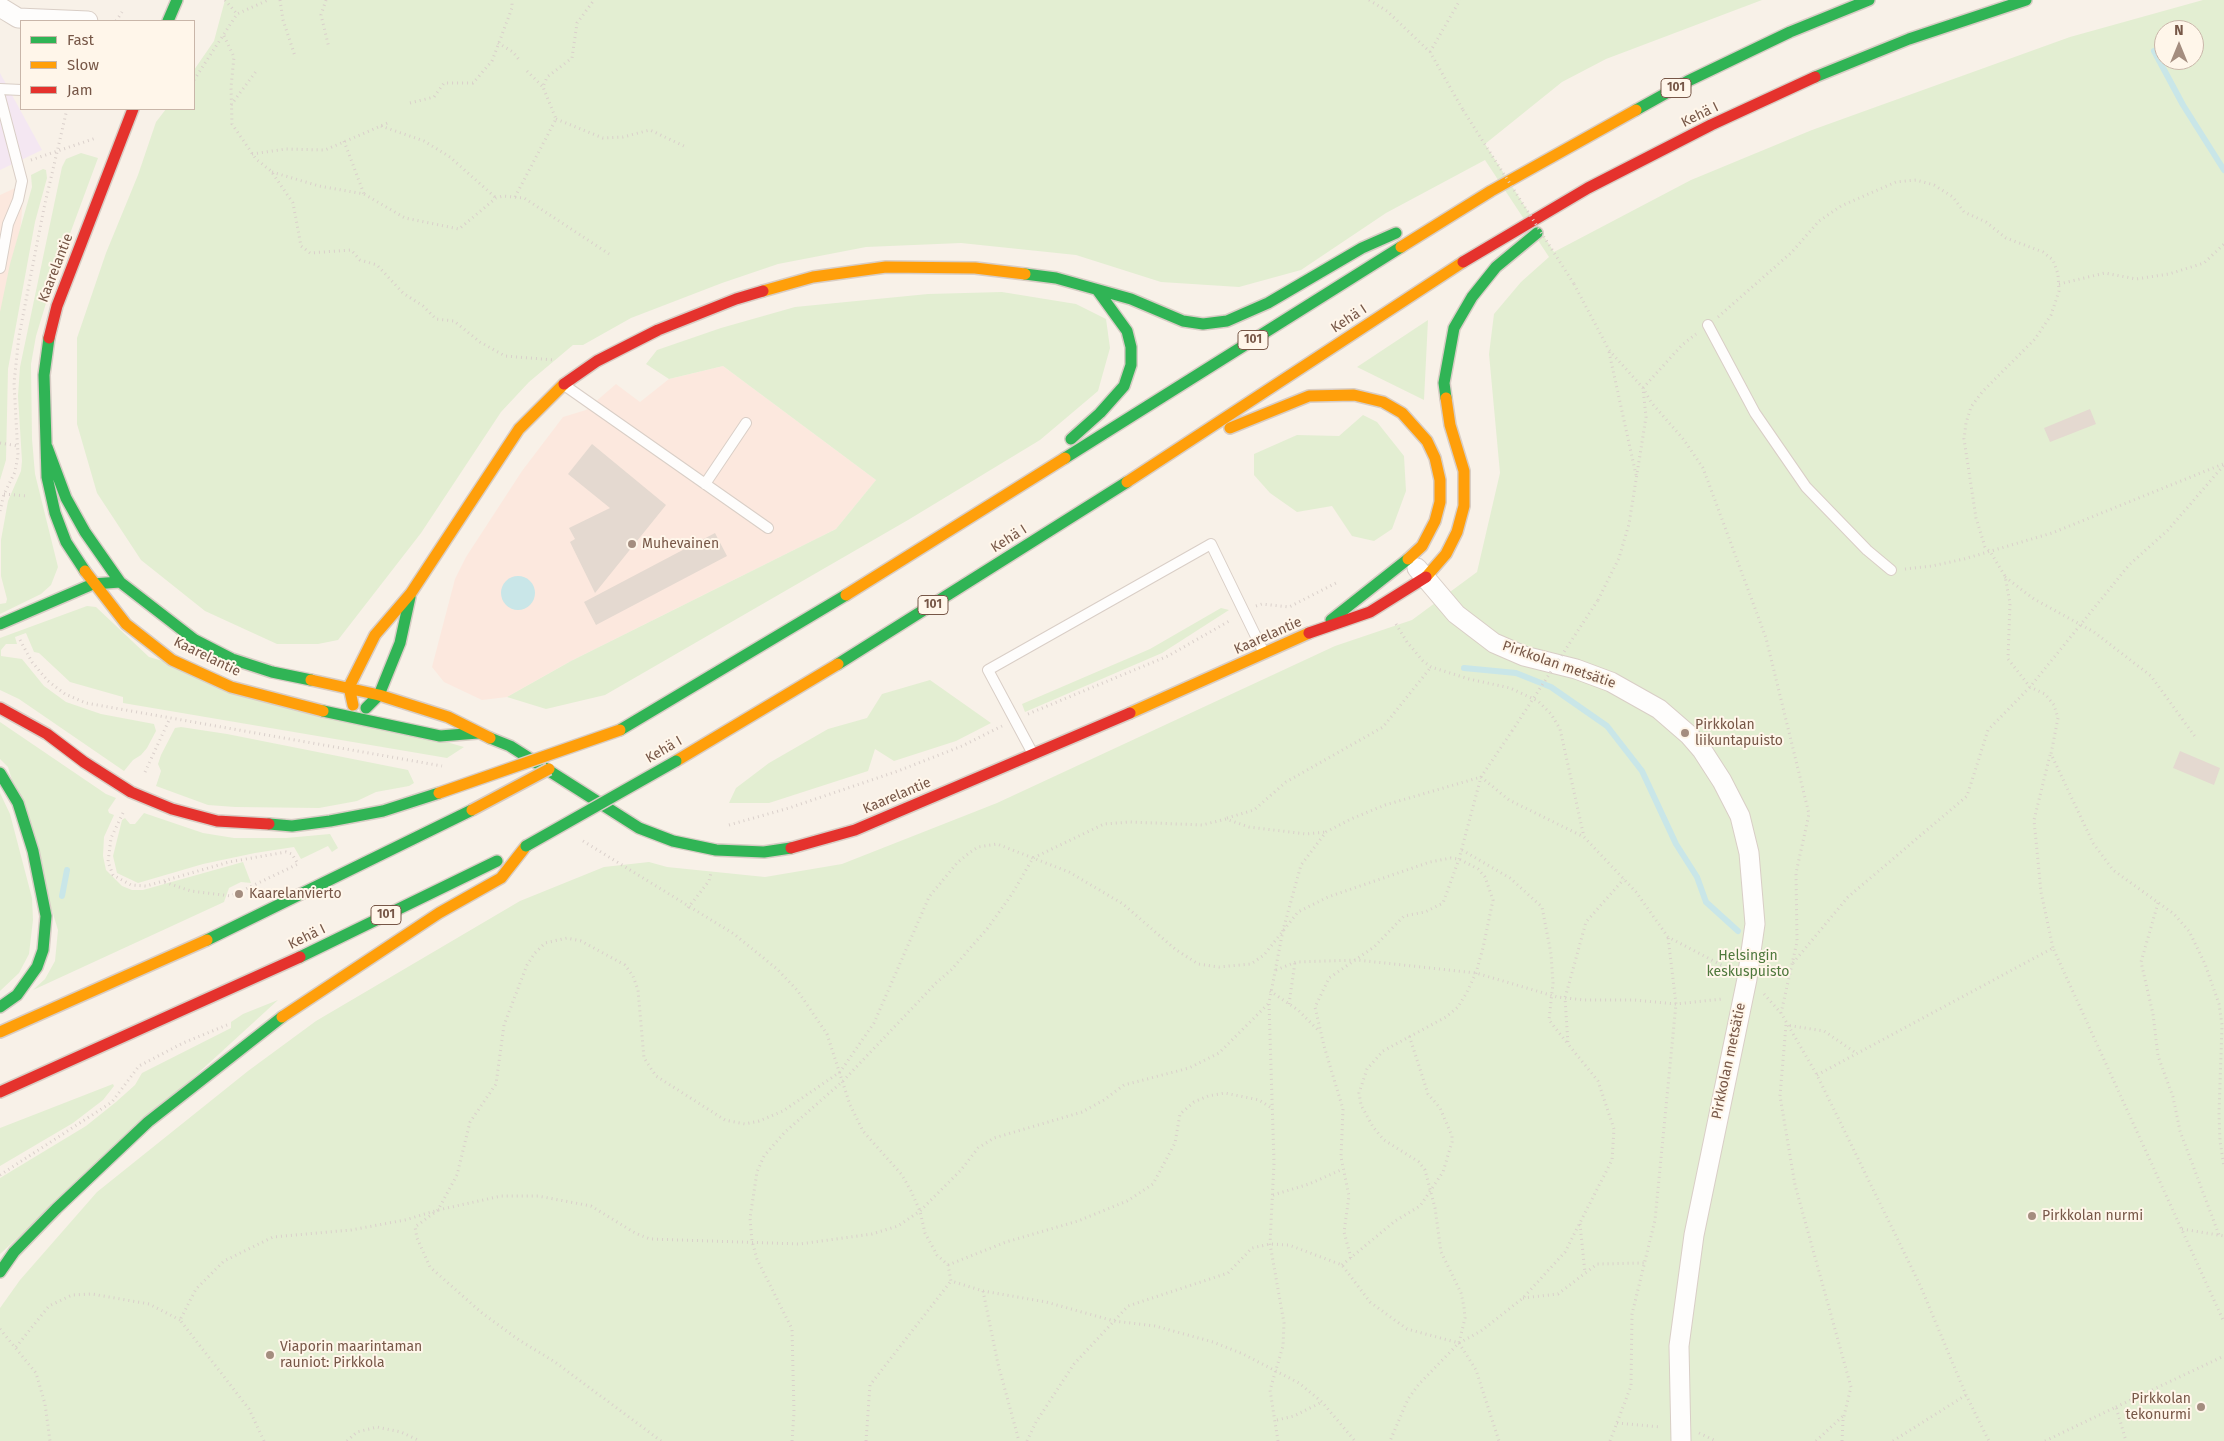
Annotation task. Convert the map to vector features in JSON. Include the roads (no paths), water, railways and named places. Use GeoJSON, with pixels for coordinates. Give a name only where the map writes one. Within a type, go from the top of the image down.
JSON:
{"type":"FeatureCollection","features":[{"type":"Feature","properties":{"kind":"main road"},"geometry":{"type":"LineString","coordinates":[[168,20],[177,0]]}},
{"type":"Feature","properties":{"kind":"main road","name":"101"},"geometry":{"type":"LineString","coordinates":[[0,1032],[246,923],[472,810],[620,730],[820,612],[1491,191],[1688,81],[1790,32],[1869,0]]}},
{"type":"Feature","properties":{"kind":"main road","name":"Kehä I"},"geometry":{"type":"LineString","coordinates":[[0,1092],[246,983],[526,846],[676,761],[843,661],[1187,445],[1483,250],[1588,188],[1711,125],[1812,79],[1909,39],[2026,0]]}},
{"type":"Feature","properties":{"kind":"main road","name":"Kaarelantie"},"geometry":{"type":"LineString","coordinates":[[133,110],[57,306],[49,337],[44,375],[47,477],[55,512],[66,542],[93,584],[126,624],[179,663],[231,687],[267,698],[440,736],[478,733]]}},
{"type":"Feature","properties":{"kind":"main road","name":"Kaarelantie"},"geometry":{"type":"LineString","coordinates":[[47,447],[66,498],[85,532],[120,582],[195,640],[232,659],[272,672],[349,687],[448,717],[478,733],[510,746],[639,828],[673,842],[716,850],[764,852],[821,841],[855,830],[1034,755],[1325,626],[1384,606],[1426,577],[1446,554],[1457,532],[1464,506],[1464,470],[1450,425],[1444,383],[1454,328],[1472,297],[1496,267],[1588,188]]}},
{"type":"Feature","properties":{"kind":"main road"},"geometry":{"type":"LineString","coordinates":[[357,719],[349,687],[375,635],[411,593],[519,429],[564,384],[597,361],[658,330],[736,299],[813,277],[886,267],[975,268],[1056,278],[1098,292],[1130,299],[1183,321],[1202,324],[1227,321],[1268,303],[1362,248],[1491,191]]}},
{"type":"Feature","properties":{"kind":"main road"},"geometry":{"type":"LineString","coordinates":[[1015,490],[1100,413],[1124,386],[1131,365],[1131,347],[1127,331],[1117,315],[1098,292]]}},
{"type":"Feature","properties":{"kind":"main road","name":"Kaarelantie"},"geometry":{"type":"LineString","coordinates":[[1187,445],[1309,396],[1354,395],[1383,402],[1402,413],[1427,441],[1435,458],[1440,480],[1440,502],[1435,521],[1422,546],[1359,596],[1325,626]]}},
{"type":"Feature","properties":{"kind":"main road"},"geometry":{"type":"LineString","coordinates":[[0,624],[93,584],[120,582]]}},
{"type":"Feature","properties":{"kind":"main road"},"geometry":{"type":"LineString","coordinates":[[357,719],[379,695],[400,643],[411,593]]}},
{"type":"Feature","properties":{"kind":"main road"},"geometry":{"type":"LineString","coordinates":[[0,708],[47,734],[84,762],[131,792],[172,809],[217,821],[292,826],[382,811],[620,730]]}},
{"type":"Feature","properties":{"kind":"main road"},"geometry":{"type":"LineString","coordinates":[[0,772],[18,803],[33,851],[46,916],[43,950],[37,967],[16,995],[0,1007]]}},
{"type":"Feature","properties":{"kind":"main road"},"geometry":{"type":"LineString","coordinates":[[0,1272],[14,1252],[56,1209],[148,1122],[264,1029],[431,918],[501,878],[526,846]]}},
{"type":"Feature","properties":{"kind":"street"},"geometry":{"type":"LineString","coordinates":[[2,13],[18,18],[48,20]]}},
{"type":"Feature","properties":{"kind":"street","name":"Pirkkolan metsätie"},"geometry":{"type":"LineString","coordinates":[[1408,559],[1426,577],[1456,614],[1494,643],[1524,656],[1576,669],[1627,689],[1674,721],[1702,750],[1722,781],[1740,816],[1749,853],[1755,924],[1743,997],[1694,1235],[1679,1346],[1680,1435]]}},
{"type":"Feature","properties":{"kind":"lane"},"geometry":{"type":"LineString","coordinates":[[0,89],[20,90]]}},
{"type":"Feature","properties":{"kind":"lane"},"geometry":{"type":"LineString","coordinates":[[0,97],[22,182],[18,200],[8,224],[0,268]]}},
{"type":"Feature","properties":{"kind":"lane"},"geometry":{"type":"LineString","coordinates":[[1708,325],[1755,413],[1806,487],[1867,550],[1891,570]]}},
{"type":"Feature","properties":{"kind":"lane"},"geometry":{"type":"LineString","coordinates":[[564,384],[768,528]]}},
{"type":"Feature","properties":{"kind":"lane"},"geometry":{"type":"LineString","coordinates":[[705,484],[746,423]]}},
{"type":"Feature","properties":{"kind":"lane"},"geometry":{"type":"LineString","coordinates":[[1034,755],[988,670],[1211,544],[1264,654]]}},
{"type":"Feature","properties":{"kind":"water"},"geometry":{"type":"Polygon","coordinates":[[[518,576],[530,581],[535,593],[530,605],[518,610],[506,605],[501,593],[506,581],[518,576]]]}},
{"type":"Feature","properties":{"kind":"waterway"},"geometry":{"type":"LineString","coordinates":[[2164,70],[2183,105],[2224,170]]}},
{"type":"Feature","properties":{"kind":"waterway"},"geometry":{"type":"LineString","coordinates":[[1464,668],[1516,673],[1551,687],[1607,726],[1642,771],[1676,844],[1697,877],[1706,902],[1738,931]]}},
{"type":"Feature","properties":{"kind":"waterway"},"geometry":{"type":"LineString","coordinates":[[62,896],[67,870]]}},
{"type":"Feature","properties":{"kind":"place","name":"Muhevainen"},"geometry":{"type":"Point","coordinates":[632,544]}},
{"type":"Feature","properties":{"kind":"place","name":"Pirkkolan liikuntapuisto"},"geometry":{"type":"Point","coordinates":[1685,733]}},
{"type":"Feature","properties":{"kind":"place","name":"Kaarelanvierto"},"geometry":{"type":"Point","coordinates":[239,894]}},
{"type":"Feature","properties":{"kind":"place","name":"Pirkkolan nurmi"},"geometry":{"type":"Point","coordinates":[2032,1216]}},
{"type":"Feature","properties":{"kind":"place","name":"Viaporin maarintaman rauniot: Pirkkola"},"geometry":{"type":"Point","coordinates":[270,1355]}},
{"type":"Feature","properties":{"kind":"place","name":"Pirkkolan tekonurmi"},"geometry":{"type":"Point","coordinates":[2201,1407]}},
{"type":"Feature","properties":{"kind":"park label","name":"Helsingin keskuspuisto"},"geometry":{"type":"Point","coordinates":[1748,964]}}]}
